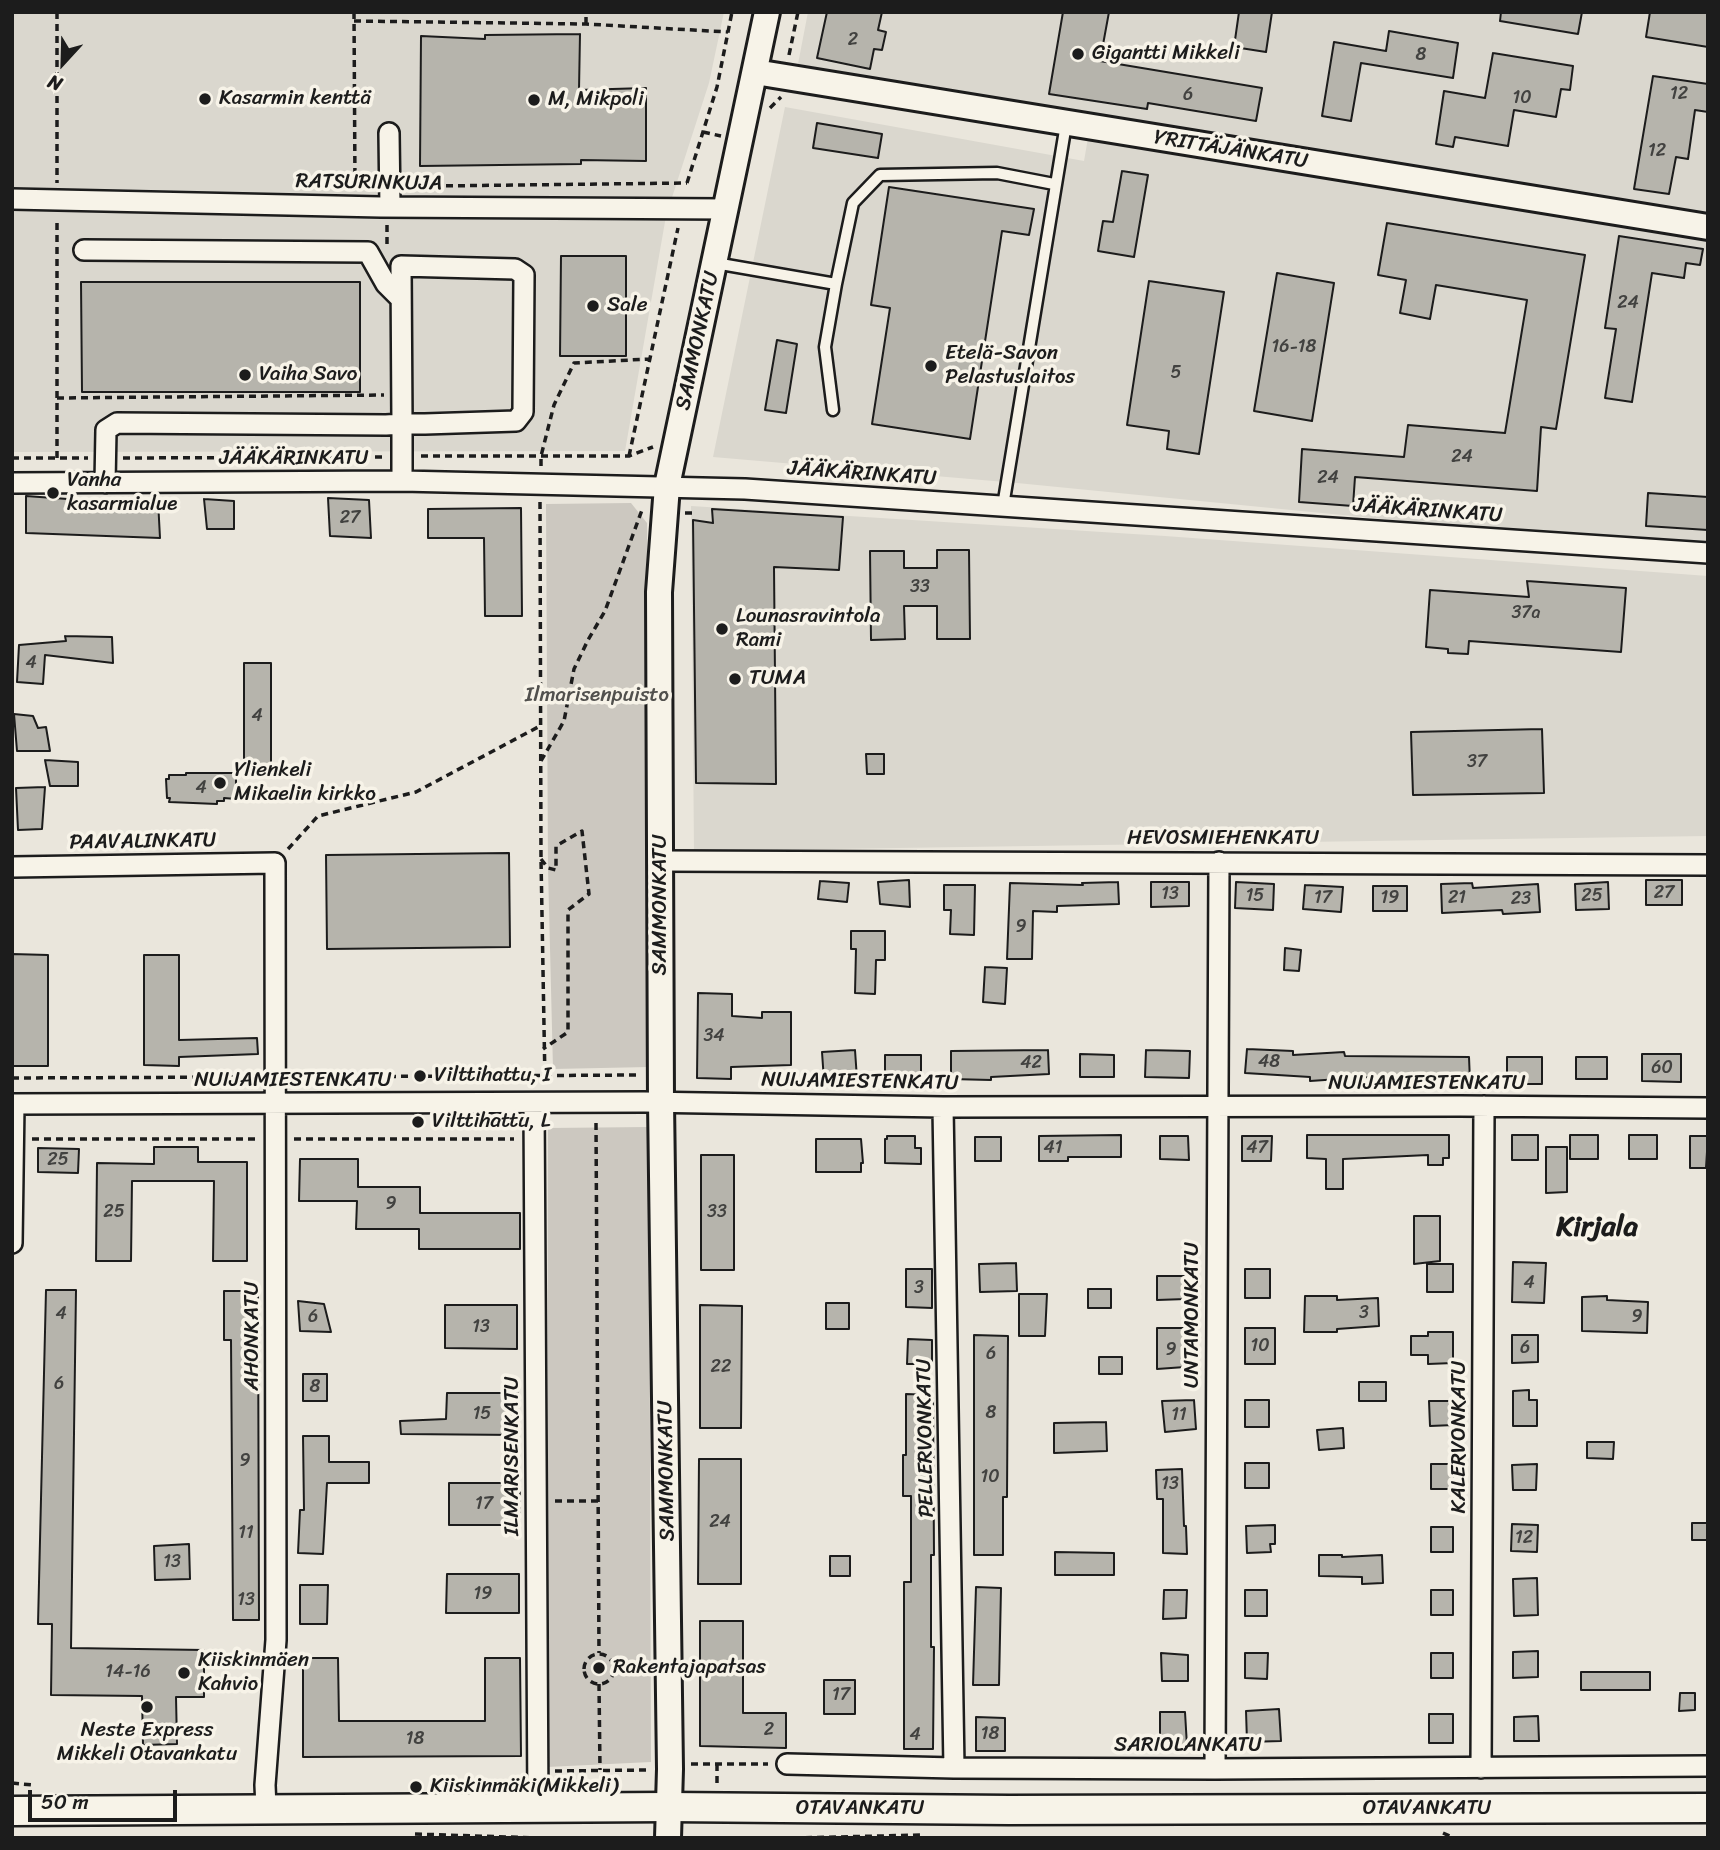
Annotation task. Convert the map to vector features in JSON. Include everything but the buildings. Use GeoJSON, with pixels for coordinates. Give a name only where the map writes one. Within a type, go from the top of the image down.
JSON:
{"type":"FeatureCollection","features":[{"type":"Feature","properties":{"kind":"main road","name":"OTAVANKATU"},"geometry":{"type":"LineString","coordinates":[[12,1811],[669,1807],[995,1810],[1708,1808]]}},
{"type":"Feature","properties":{"kind":"street","name":"SAMMONKATU"},"geometry":{"type":"LineString","coordinates":[[668,1838],[670,1769],[661,1075],[659,592],[667,486],[767,12]]}},
{"type":"Feature","properties":{"kind":"street","name":"YRITTÄJÄNKATU"},"geometry":{"type":"LineString","coordinates":[[755,72],[1708,227]]}},
{"type":"Feature","properties":{"kind":"street"},"geometry":{"type":"LineString","coordinates":[[390,133],[382,188],[390,207]]}},
{"type":"Feature","properties":{"kind":"street","name":"RATSURINKUJA"},"geometry":{"type":"LineString","coordinates":[[12,199],[390,207],[726,209]]}},
{"type":"Feature","properties":{"kind":"street"},"geometry":{"type":"LineString","coordinates":[[84,250],[368,252],[386,284],[401,299]]}},
{"type":"Feature","properties":{"kind":"street"},"geometry":{"type":"LineString","coordinates":[[105,483],[106,430],[117,423],[402,424],[516,421],[523,412],[524,275],[515,269],[401,266],[402,424],[402,481]]}},
{"type":"Feature","properties":{"kind":"street","name":"JÄÄKÄRINKATU"},"geometry":{"type":"LineString","coordinates":[[12,483],[402,481],[745,489],[1708,553]]}},
{"type":"Feature","properties":{"kind":"street","name":"HEVOSMIEHENKATU"},"geometry":{"type":"LineString","coordinates":[[662,861],[1708,865]]}},
{"type":"Feature","properties":{"kind":"street","name":"UNTAMONKATU"},"geometry":{"type":"LineString","coordinates":[[1214,1769],[1219,862]]}},
{"type":"Feature","properties":{"kind":"street","name":"PAAVALINKATU"},"geometry":{"type":"LineString","coordinates":[[12,867],[275,863]]}},
{"type":"Feature","properties":{"kind":"street","name":"AHONKATU"},"geometry":{"type":"LineString","coordinates":[[266,1808],[265,1785],[276,1640],[275,863]]}},
{"type":"Feature","properties":{"kind":"street","name":"NUIJAMIESTENKATU"},"geometry":{"type":"LineString","coordinates":[[13,1104],[662,1102],[943,1107],[1708,1108]]}},
{"type":"Feature","properties":{"kind":"street","name":"ILMARISENKATU"},"geometry":{"type":"LineString","coordinates":[[534,1103],[538,1809]]}},
{"type":"Feature","properties":{"kind":"street"},"geometry":{"type":"LineString","coordinates":[[12,1243],[13,1104]]}},
{"type":"Feature","properties":{"kind":"street","name":"KALERVONKATU"},"geometry":{"type":"LineString","coordinates":[[1481,1768],[1484,1106]]}},
{"type":"Feature","properties":{"kind":"street","name":"PELLERVONKATU"},"geometry":{"type":"LineString","coordinates":[[943,1107],[954,1768]]}},
{"type":"Feature","properties":{"kind":"street","name":"SARIOLANKATU"},"geometry":{"type":"LineString","coordinates":[[787,1764],[1214,1769],[1708,1766]]}},
{"type":"Feature","properties":{"kind":"lane"},"geometry":{"type":"LineString","coordinates":[[1003,506],[1066,123]]}},
{"type":"Feature","properties":{"kind":"lane"},"geometry":{"type":"LineString","coordinates":[[833,410],[825,347],[836,284],[853,204],[880,175],[997,173],[1054,184]]}},
{"type":"Feature","properties":{"kind":"lane"},"geometry":{"type":"LineString","coordinates":[[715,263],[836,284]]}},
{"type":"Feature","properties":{"kind":"path"},"geometry":{"type":"LineString","coordinates":[[57,12],[57,458]]}},
{"type":"Feature","properties":{"kind":"path"},"geometry":{"type":"LineString","coordinates":[[354,12],[355,186],[382,188]]}},
{"type":"Feature","properties":{"kind":"path"},"geometry":{"type":"LineString","coordinates":[[586,12],[586,24]]}},
{"type":"Feature","properties":{"kind":"path","name":"SAMMONKATU"},"geometry":{"type":"LineString","coordinates":[[629,456],[687,183],[716,87],[732,12]]}},
{"type":"Feature","properties":{"kind":"path"},"geometry":{"type":"LineString","coordinates":[[354,21],[586,24],[728,32]]}},
{"type":"Feature","properties":{"kind":"path"},"geometry":{"type":"LineString","coordinates":[[431,186],[687,183]]}},
{"type":"Feature","properties":{"kind":"path"},"geometry":{"type":"LineString","coordinates":[[541,456],[554,405],[574,363],[649,359]]}},
{"type":"Feature","properties":{"kind":"path"},"geometry":{"type":"LineString","coordinates":[[57,398],[387,396]]}},
{"type":"Feature","properties":{"kind":"path","name":"JÄÄKÄRINKATU"},"geometry":{"type":"LineString","coordinates":[[12,458],[57,458],[105,451],[402,456],[629,456],[651,447],[675,448]]}},
{"type":"Feature","properties":{"kind":"path"},"geometry":{"type":"LineString","coordinates":[[540,483],[541,859],[545,1076]]}},
{"type":"Feature","properties":{"kind":"path"},"geometry":{"type":"LineString","coordinates":[[541,761],[564,721],[574,669],[605,611],[641,510]]}},
{"type":"Feature","properties":{"kind":"path"},"geometry":{"type":"LineString","coordinates":[[275,863],[318,816],[416,792],[540,726]]}},
{"type":"Feature","properties":{"kind":"path"},"geometry":{"type":"LineString","coordinates":[[541,859],[548,868],[556,870],[556,846],[582,831],[589,894],[568,910],[568,1032],[543,1049]]}},
{"type":"Feature","properties":{"kind":"path"},"geometry":{"type":"LineString","coordinates":[[12,1078],[661,1075]]}},
{"type":"Feature","properties":{"kind":"path"},"geometry":{"type":"LineString","coordinates":[[596,1123],[599,1653]]}},
{"type":"Feature","properties":{"kind":"path"},"geometry":{"type":"LineString","coordinates":[[536,1501],[598,1501]]}},
{"type":"Feature","properties":{"kind":"path"},"geometry":{"type":"LineString","coordinates":[[599,1653],[612,1659],[615,1669],[611,1679],[599,1684],[588,1679],[584,1670],[589,1657],[599,1653]]}},
{"type":"Feature","properties":{"kind":"path"},"geometry":{"type":"LineString","coordinates":[[599,1684],[600,1770]]}},
{"type":"Feature","properties":{"kind":"path"},"geometry":{"type":"LineString","coordinates":[[537,1772],[670,1769],[691,1764],[787,1764]]}},
{"type":"Feature","properties":{"kind":"path"},"geometry":{"type":"LineString","coordinates":[[12,1783],[38,1786]]}},
{"type":"Feature","properties":{"kind":"shaded area","name":"Vanha kasarmialue"},"geometry":{"type":"Polygon","coordinates":[[[12,12],[724,12],[709,83],[666,216],[625,451],[12,452],[12,12]]]}},
{"type":"Feature","properties":{"kind":"shaded area"},"geometry":{"type":"Polygon","coordinates":[[[808,12],[1708,12],[1708,551],[1017,483],[713,457],[785,107],[1084,161],[1092,115],[798,64],[808,12]]]}},
{"type":"Feature","properties":{"kind":"shaded area"},"geometry":{"type":"Polygon","coordinates":[[[691,506],[1165,536],[1708,576],[1708,836],[694,851],[691,506]]]}},
{"type":"Feature","properties":{"kind":"green space","name":"Ilmarisenpuisto"},"geometry":{"type":"Polygon","coordinates":[[[631,503],[647,523],[649,1067],[553,1069],[548,868],[546,504],[631,503]]]}},
{"type":"Feature","properties":{"kind":"green space"},"geometry":{"type":"Polygon","coordinates":[[[649,1127],[651,1762],[547,1767],[548,1128],[649,1127]]]}},
{"type":"Feature","properties":{"kind":"place","name":"Gigantti Mikkeli"},"geometry":{"type":"Point","coordinates":[1078,54]}},
{"type":"Feature","properties":{"kind":"place","name":"Kasarmin kenttä"},"geometry":{"type":"Point","coordinates":[205,99]}},
{"type":"Feature","properties":{"kind":"place","name":"M, Mikpoli"},"geometry":{"type":"Point","coordinates":[534,100]}},
{"type":"Feature","properties":{"kind":"place","name":"Sale"},"geometry":{"type":"Point","coordinates":[593,306]}},
{"type":"Feature","properties":{"kind":"place","name":"Etelä-Savon Pelastuslaitos"},"geometry":{"type":"Point","coordinates":[931,366]}},
{"type":"Feature","properties":{"kind":"place","name":"Vaiha Savo"},"geometry":{"type":"Point","coordinates":[245,375]}},
{"type":"Feature","properties":{"kind":"place","name":"Vanha kasarmialue"},"geometry":{"type":"Point","coordinates":[53,493]}},
{"type":"Feature","properties":{"kind":"place","name":"Lounasravintola Rami"},"geometry":{"type":"Point","coordinates":[722,629]}},
{"type":"Feature","properties":{"kind":"place","name":"TUMA"},"geometry":{"type":"Point","coordinates":[735,679]}},
{"type":"Feature","properties":{"kind":"place","name":"Ylienkeli Mikaelin kirkko"},"geometry":{"type":"Point","coordinates":[220,783]}},
{"type":"Feature","properties":{"kind":"place","name":"Vilttihattu, I"},"geometry":{"type":"Point","coordinates":[420,1076]}},
{"type":"Feature","properties":{"kind":"place","name":"Vilttihattu, L"},"geometry":{"type":"Point","coordinates":[418,1122]}},
{"type":"Feature","properties":{"kind":"place","name":"Rakentajapatsas"},"geometry":{"type":"Point","coordinates":[599,1668]}},
{"type":"Feature","properties":{"kind":"place","name":"Kiiskinmäen Kahvio"},"geometry":{"type":"Point","coordinates":[184,1673]}},
{"type":"Feature","properties":{"kind":"place","name":"Neste Express Mikkeli Otavankatu"},"geometry":{"type":"Point","coordinates":[147,1707]}},
{"type":"Feature","properties":{"kind":"place","name":"Kiiskinmäki(Mikkeli)"},"geometry":{"type":"Point","coordinates":[416,1787]}},
{"type":"Feature","properties":{"kind":"district","name":"Kirjala"},"geometry":{"type":"Point","coordinates":[1597,1228]}}]}
